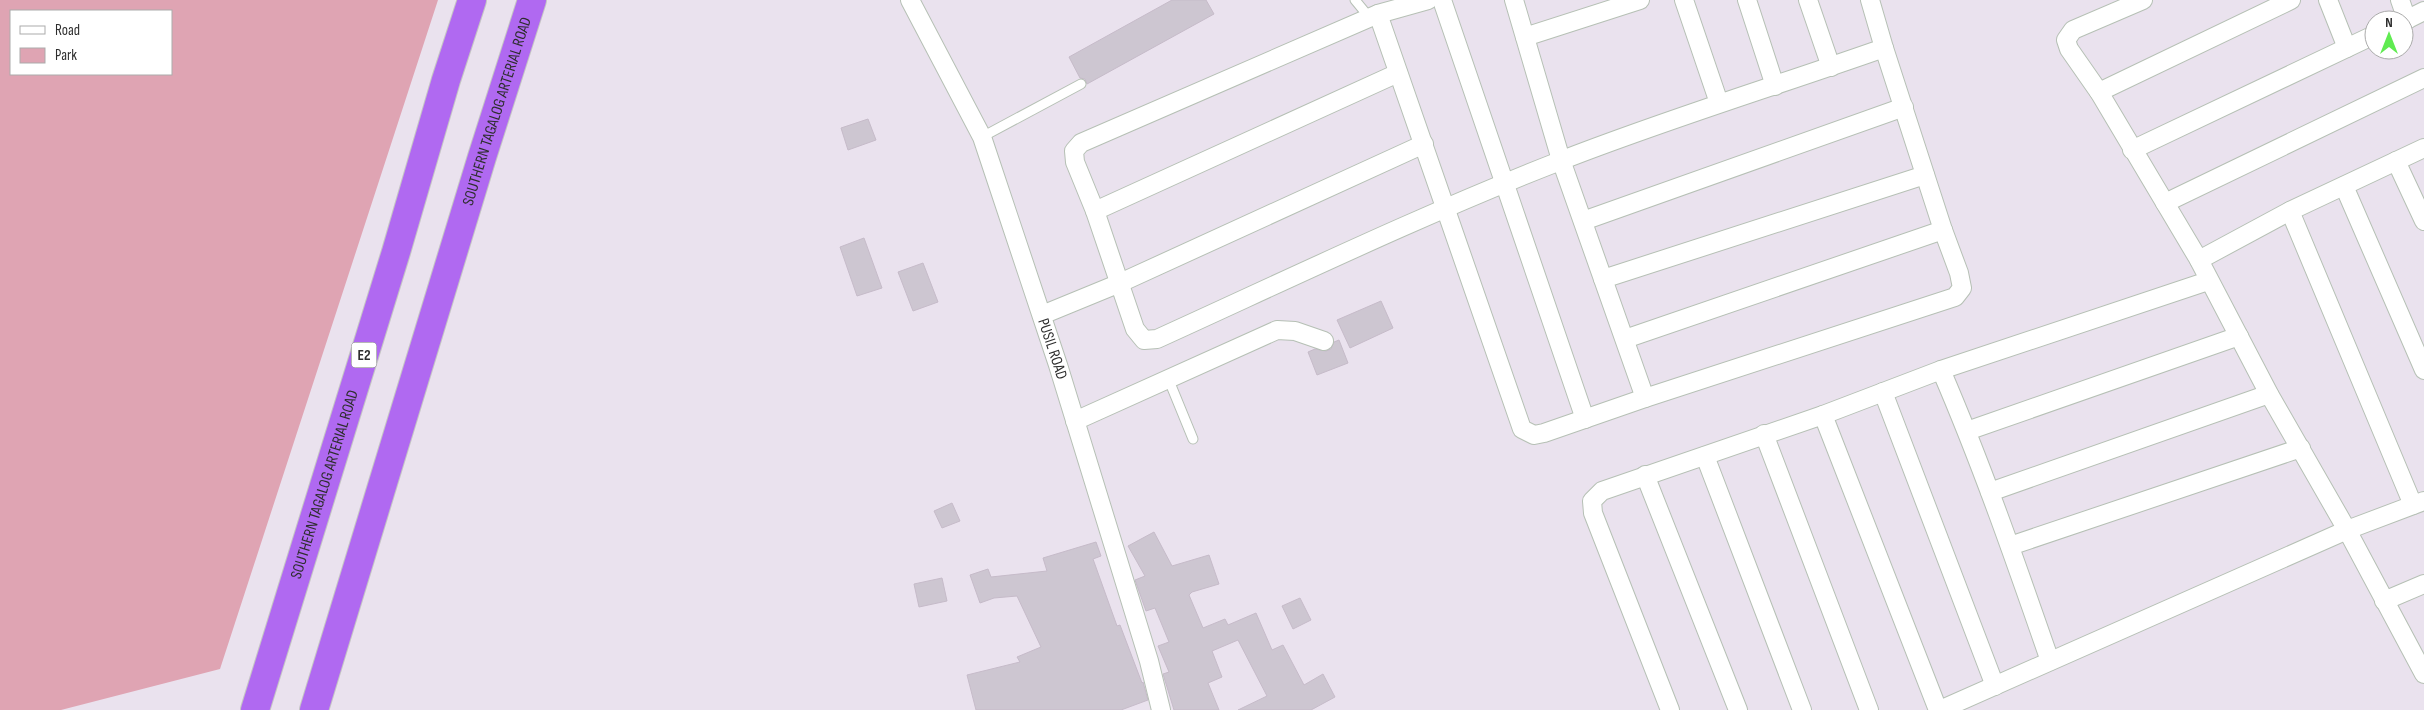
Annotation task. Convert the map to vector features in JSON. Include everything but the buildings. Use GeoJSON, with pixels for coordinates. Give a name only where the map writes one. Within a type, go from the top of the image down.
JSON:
{"type":"FeatureCollection","features":[{"type":"Feature","properties":{"kind":"highway","name":"SOUTHERN TAGALOG ARTERIAL ROAD"},"geometry":{"type":"LineString","coordinates":[[255,710],[396,252],[443,89],[472,0]]}},
{"type":"Feature","properties":{"kind":"highway","name":"SOUTHERN TAGALOG ARTERIAL ROAD"},"geometry":{"type":"LineString","coordinates":[[314,710],[482,157],[532,0]]}},
{"type":"Feature","properties":{"kind":"street","name":"PUSIL ROAD"},"geometry":{"type":"LineString","coordinates":[[910,0],[982,137],[1075,421],[1149,661],[1161,710]]}},
{"type":"Feature","properties":{"kind":"street"},"geometry":{"type":"LineString","coordinates":[[1428,0],[1374,15],[1081,143],[1074,151],[1075,162],[1096,211],[1135,329],[1144,340],[1157,339],[1446,207],[1561,160],[1719,103],[1775,86],[1884,48]]}},
{"type":"Feature","properties":{"kind":"street"},"geometry":{"type":"LineString","coordinates":[[1442,0],[1585,419]]}},
{"type":"Feature","properties":{"kind":"street"},"geometry":{"type":"LineString","coordinates":[[1514,0],[1561,160],[1645,398]]}},
{"type":"Feature","properties":{"kind":"street"},"geometry":{"type":"LineString","coordinates":[[1525,37],[1640,0]]}},
{"type":"Feature","properties":{"kind":"street"},"geometry":{"type":"LineString","coordinates":[[1684,0],[1719,103]]}},
{"type":"Feature","properties":{"kind":"street"},"geometry":{"type":"LineString","coordinates":[[1747,0],[1775,86]]}},
{"type":"Feature","properties":{"kind":"street"},"geometry":{"type":"LineString","coordinates":[[1808,0],[1831,66]]}},
{"type":"Feature","properties":{"kind":"street"},"geometry":{"type":"LineString","coordinates":[[1374,15],[1424,144],[1522,429],[1534,435],[1955,297],[1962,288],[1959,273],[1925,175],[1870,0]]}},
{"type":"Feature","properties":{"kind":"street"},"geometry":{"type":"LineString","coordinates":[[2143,0],[2073,30],[2066,40],[2069,49],[2098,92],[2198,260],[2269,394],[2347,530],[2384,601],[2420,655],[2424,674]]}},
{"type":"Feature","properties":{"kind":"street"},"geometry":{"type":"LineString","coordinates":[[2098,92],[2291,0]]}},
{"type":"Feature","properties":{"kind":"street"},"geometry":{"type":"LineString","coordinates":[[2328,0],[2347,48]]}},
{"type":"Feature","properties":{"kind":"street"},"geometry":{"type":"LineString","coordinates":[[2132,150],[2364,40]]}},
{"type":"Feature","properties":{"kind":"street"},"geometry":{"type":"LineString","coordinates":[[1096,211],[1398,73]]}},
{"type":"Feature","properties":{"kind":"street"},"geometry":{"type":"LineString","coordinates":[[2165,203],[2424,78]]}},
{"type":"Feature","properties":{"kind":"street"},"geometry":{"type":"LineString","coordinates":[[1583,221],[1904,107]]}},
{"type":"Feature","properties":{"kind":"street"},"geometry":{"type":"LineString","coordinates":[[1042,316],[1120,283],[1424,144]]}},
{"type":"Feature","properties":{"kind":"street"},"geometry":{"type":"LineString","coordinates":[[2198,260],[2290,211],[2424,148]]}},
{"type":"Feature","properties":{"kind":"street"},"geometry":{"type":"LineString","coordinates":[[2396,161],[2424,221]]}},
{"type":"Feature","properties":{"kind":"street"},"geometry":{"type":"LineString","coordinates":[[1603,279],[1925,175]]}},
{"type":"Feature","properties":{"kind":"street"},"geometry":{"type":"LineString","coordinates":[[2344,186],[2424,370]]}},
{"type":"Feature","properties":{"kind":"street"},"geometry":{"type":"LineString","coordinates":[[1823,415],[1939,710],[2347,530],[2418,503],[2290,211]]}},
{"type":"Feature","properties":{"kind":"street"},"geometry":{"type":"LineString","coordinates":[[1625,339],[1943,230]]}},
{"type":"Feature","properties":{"kind":"street"},"geometry":{"type":"LineString","coordinates":[[1670,710],[1593,512],[1592,500],[1602,491],[1823,415],[1941,370],[2208,281]]}},
{"type":"Feature","properties":{"kind":"street"},"geometry":{"type":"LineString","coordinates":[[1075,421],[1276,330],[1295,332],[1324,341]]}},
{"type":"Feature","properties":{"kind":"street"},"geometry":{"type":"LineString","coordinates":[[1967,431],[2239,336]]}},
{"type":"Feature","properties":{"kind":"street"},"geometry":{"type":"LineString","coordinates":[[1941,370],[1990,492],[2050,661]]}},
{"type":"Feature","properties":{"kind":"street"},"geometry":{"type":"LineString","coordinates":[[1883,392],[1995,686]]}},
{"type":"Feature","properties":{"kind":"street"},"geometry":{"type":"LineString","coordinates":[[1990,492],[2269,394]]}},
{"type":"Feature","properties":{"kind":"street"},"geometry":{"type":"LineString","coordinates":[[1764,434],[1869,710]]}},
{"type":"Feature","properties":{"kind":"street"},"geometry":{"type":"LineString","coordinates":[[2010,546],[2301,448]]}},
{"type":"Feature","properties":{"kind":"street"},"geometry":{"type":"LineString","coordinates":[[1704,456],[1802,710]]}},
{"type":"Feature","properties":{"kind":"street"},"geometry":{"type":"LineString","coordinates":[[1645,475],[1738,710]]}},
{"type":"Feature","properties":{"kind":"street"},"geometry":{"type":"LineString","coordinates":[[2384,601],[2424,584]]}},
{"type":"Feature","properties":{"kind":"lane"},"geometry":{"type":"LineString","coordinates":[[1354,0],[1374,15]]}},
{"type":"Feature","properties":{"kind":"lane"},"geometry":{"type":"LineString","coordinates":[[982,137],[1081,84]]}},
{"type":"Feature","properties":{"kind":"lane"},"geometry":{"type":"LineString","coordinates":[[1168,378],[1193,439]]}},
{"type":"Feature","properties":{"kind":"green space"},"geometry":{"type":"Polygon","coordinates":[[[0,0],[438,0],[220,669],[61,710],[0,710],[0,0]]]}}]}
